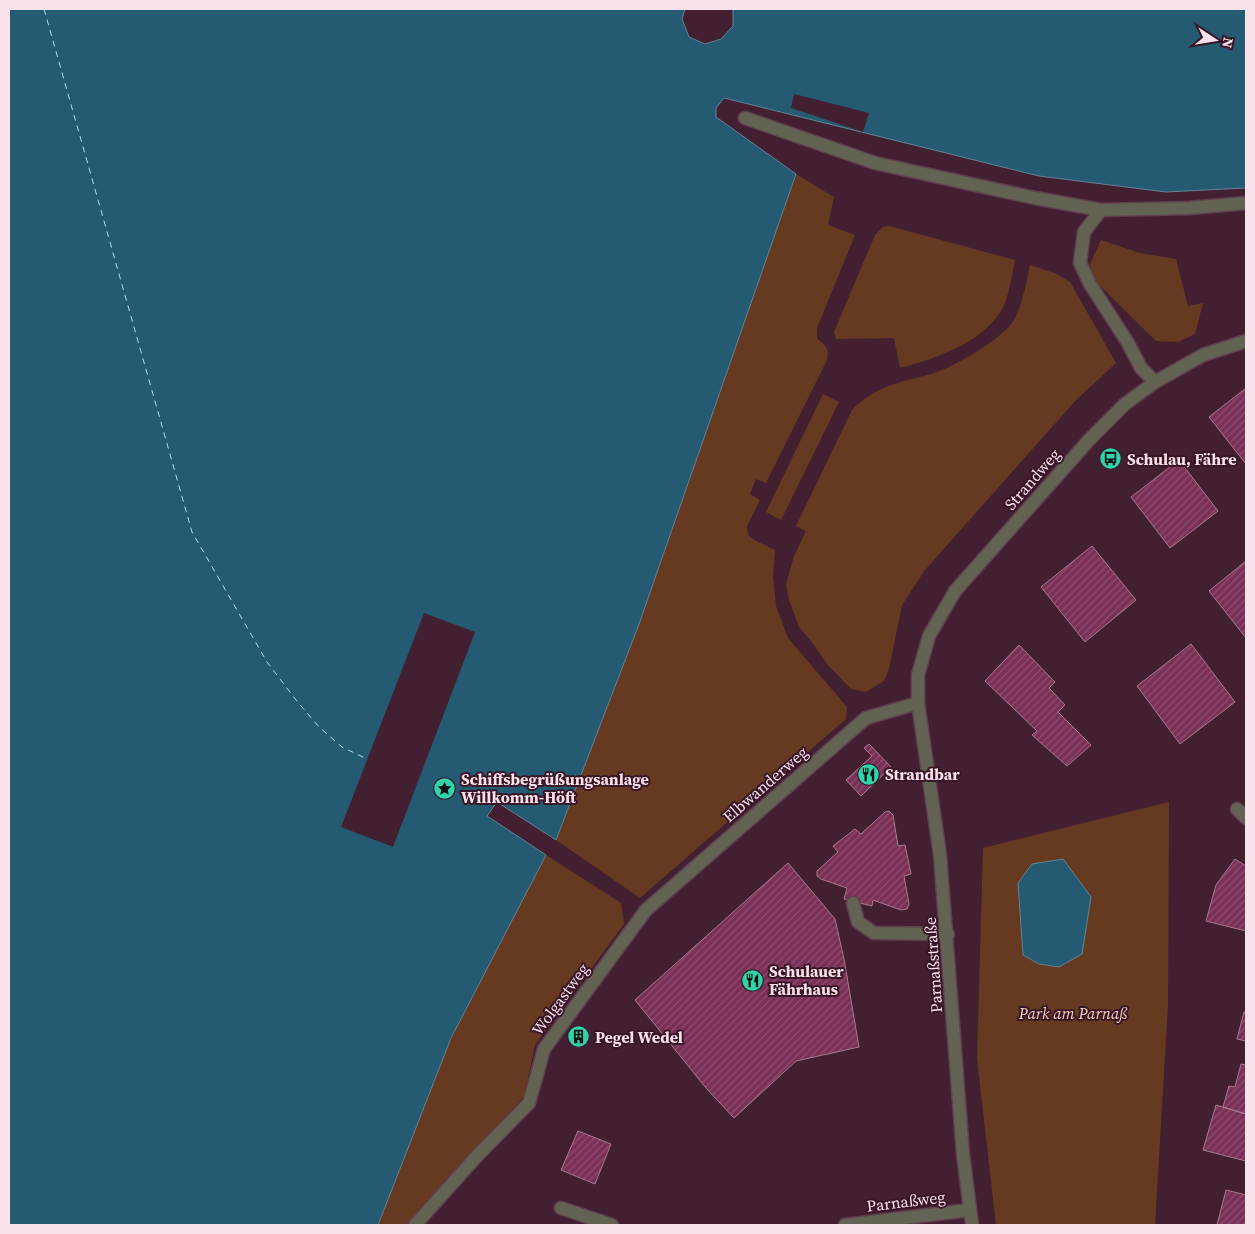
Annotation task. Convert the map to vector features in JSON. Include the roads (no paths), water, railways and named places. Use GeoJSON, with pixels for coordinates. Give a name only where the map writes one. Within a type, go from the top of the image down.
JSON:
{"type":"FeatureCollection","features":[{"type":"Feature","properties":{"kind":"street"},"geometry":{"type":"LineString","coordinates":[[745,118],[875,163],[1035,198],[1102,210],[1190,208],[1246,203]]}},
{"type":"Feature","properties":{"kind":"street"},"geometry":{"type":"LineString","coordinates":[[1102,210],[1084,232],[1080,263],[1090,284],[1128,343],[1141,368],[1154,382]]}},
{"type":"Feature","properties":{"kind":"street","name":"Strandweg"},"geometry":{"type":"LineString","coordinates":[[918,703],[918,675],[929,636],[956,591],[1089,440],[1125,404],[1154,382],[1202,355],[1246,342]]}},
{"type":"Feature","properties":{"kind":"street","name":"Elbwanderweg"},"geometry":{"type":"LineString","coordinates":[[646,910],[866,718],[918,703]]}},
{"type":"Feature","properties":{"kind":"street","name":"Parnaßstraße"},"geometry":{"type":"LineString","coordinates":[[918,703],[939,846],[948,934],[964,1154],[972,1225]]}},
{"type":"Feature","properties":{"kind":"street"},"geometry":{"type":"LineString","coordinates":[[854,903],[858,922],[874,933],[948,934]]}},
{"type":"Feature","properties":{"kind":"street","name":"Wolgastweg"},"geometry":{"type":"LineString","coordinates":[[415,1225],[476,1157],[529,1103],[544,1049],[646,910]]}},
{"type":"Feature","properties":{"kind":"street"},"geometry":{"type":"LineString","coordinates":[[561,1208],[612,1225]]}},
{"type":"Feature","properties":{"kind":"street","name":"Parnaßweg"},"geometry":{"type":"LineString","coordinates":[[845,1225],[970,1210]]}},
{"type":"Feature","properties":{"kind":"water"},"geometry":{"type":"Polygon","coordinates":[[[9,9],[685,9],[682,19],[689,37],[705,44],[721,39],[733,26],[733,9],[1246,9],[1246,188],[1166,192],[1039,176],[724,98],[716,108],[716,117],[796,174],[639,624],[556,840],[497,802],[487,816],[546,855],[451,1038],[378,1225],[9,1225],[9,9]]]}},
{"type":"Feature","properties":{"kind":"water"},"geometry":{"type":"Polygon","coordinates":[[[1063,859],[1091,897],[1082,954],[1059,967],[1039,964],[1023,955],[1018,883],[1032,864],[1063,859]]]}},
{"type":"Feature","properties":{"kind":"place","name":"Schulau, Fähre"},"geometry":{"type":"Point","coordinates":[1111,459]}},
{"type":"Feature","properties":{"kind":"place","name":"Strandbar"},"geometry":{"type":"Point","coordinates":[869,774]}},
{"type":"Feature","properties":{"kind":"place","name":"Schiffsbegrüßungsanlage Willkomm-Höft"},"geometry":{"type":"Point","coordinates":[445,788]}},
{"type":"Feature","properties":{"kind":"place","name":"Schulauer Fährhaus"},"geometry":{"type":"Point","coordinates":[753,980]}},
{"type":"Feature","properties":{"kind":"place","name":"Pegel Wedel"},"geometry":{"type":"Point","coordinates":[579,1037]}},
{"type":"Feature","properties":{"kind":"park label","name":"Park am Parnaß"},"geometry":{"type":"Point","coordinates":[1073,1013]}}]}
